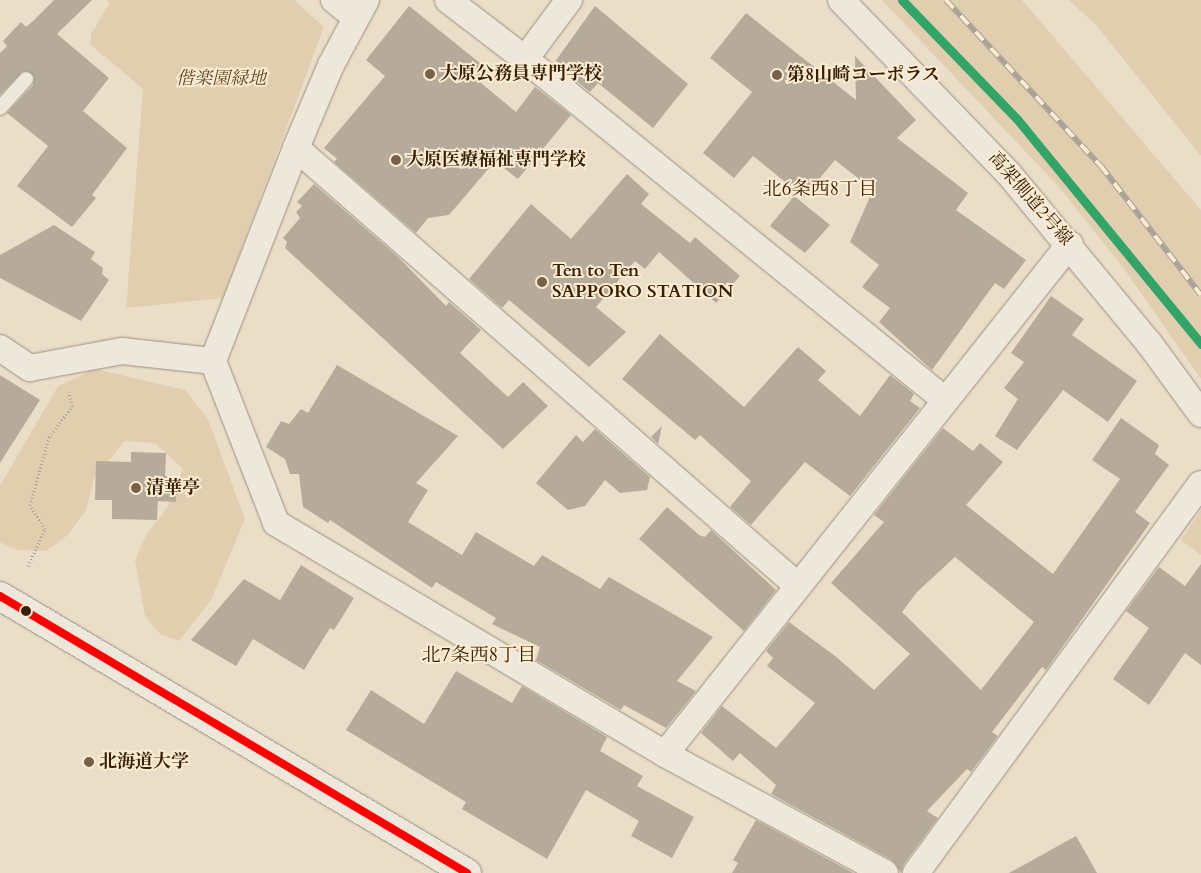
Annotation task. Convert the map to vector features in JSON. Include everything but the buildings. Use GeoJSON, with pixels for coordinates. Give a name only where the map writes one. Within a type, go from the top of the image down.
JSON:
{"type":"FeatureCollection","features":[{"type":"Feature","properties":{"kind":"street"},"geometry":{"type":"LineString","coordinates":[[334,0],[360,8],[296,148],[213,361],[276,523],[665,754],[885,873]]}},
{"type":"Feature","properties":{"kind":"street"},"geometry":{"type":"LineString","coordinates":[[448,0],[525,59],[945,400]]}},
{"type":"Feature","properties":{"kind":"street"},"geometry":{"type":"LineString","coordinates":[[525,59],[569,0]]}},
{"type":"Feature","properties":{"kind":"street","name":"高架側道2号線"},"geometry":{"type":"LineString","coordinates":[[841,0],[1009,174],[1070,244],[1201,414]]}},
{"type":"Feature","properties":{"kind":"street"},"geometry":{"type":"LineString","coordinates":[[296,148],[798,586]]}},
{"type":"Feature","properties":{"kind":"street"},"geometry":{"type":"LineString","coordinates":[[665,754],[1070,244]]}},
{"type":"Feature","properties":{"kind":"street"},"geometry":{"type":"LineString","coordinates":[[0,348],[30,368],[122,352],[213,361]]}},
{"type":"Feature","properties":{"kind":"street"},"geometry":{"type":"LineString","coordinates":[[916,873],[1201,484]]}},
{"type":"Feature","properties":{"kind":"street"},"geometry":{"type":"LineString","coordinates":[[0,596],[467,873]]}},
{"type":"Feature","properties":{"kind":"lane"},"geometry":{"type":"LineString","coordinates":[[0,108],[26,78]]}},
{"type":"Feature","properties":{"kind":"path"},"geometry":{"type":"LineString","coordinates":[[28,566],[45,529],[30,506],[49,437],[72,406],[64,362]]}},
{"type":"Feature","properties":{"kind":"green space","name":"偕楽園緑地"},"geometry":{"type":"Polygon","coordinates":[[[107,0],[294,0],[324,27],[223,298],[126,308],[143,89],[91,45],[91,34],[109,4],[107,0]]]}},
{"type":"Feature","properties":{"kind":"green space"},"geometry":{"type":"Polygon","coordinates":[[[882,0],[1022,0],[1201,210],[1201,379],[1122,266],[1059,187],[882,0]]]}},
{"type":"Feature","properties":{"kind":"green space"},"geometry":{"type":"Polygon","coordinates":[[[1069,0],[1201,0],[1201,156],[1096,25],[1069,0]]]}},
{"type":"Feature","properties":{"kind":"green space"},"geometry":{"type":"Polygon","coordinates":[[[95,369],[185,390],[208,419],[245,519],[211,600],[179,641],[160,634],[145,616],[135,560],[146,535],[167,508],[183,469],[155,443],[125,441],[94,478],[86,510],[69,534],[46,551],[17,550],[0,542],[0,486],[58,386],[95,369]]]}},
{"type":"Feature","properties":{"kind":"green space"},"geometry":{"type":"Polygon","coordinates":[[[1201,510],[1201,555],[1181,540],[1201,510]]]}},
{"type":"Feature","properties":{"kind":"railway"},"geometry":{"type":"LineString","coordinates":[[946,0],[1101,166],[1201,295]]}},
{"type":"Feature","properties":{"kind":"transit line"},"geometry":{"type":"LineString","coordinates":[[902,0],[1017,119],[1201,344]]}},
{"type":"Feature","properties":{"kind":"transit line"},"geometry":{"type":"LineString","coordinates":[[0,596],[467,873]]}},
{"type":"Feature","properties":{"kind":"place","name":"大原公務員専門学校"},"geometry":{"type":"Point","coordinates":[430,74]}},
{"type":"Feature","properties":{"kind":"place","name":"第8山崎コーポラス"},"geometry":{"type":"Point","coordinates":[777,75]}},
{"type":"Feature","properties":{"kind":"place","name":"大原医療福祉専門学校"},"geometry":{"type":"Point","coordinates":[396,160]}},
{"type":"Feature","properties":{"kind":"place","name":"Ten to Ten SAPPORO STATION"},"geometry":{"type":"Point","coordinates":[542,282]}},
{"type":"Feature","properties":{"kind":"place","name":"清華亭"},"geometry":{"type":"Point","coordinates":[136,488]}},
{"type":"Feature","properties":{"kind":"place","name":"北海道大学"},"geometry":{"type":"Point","coordinates":[89,762]}},
{"type":"Feature","properties":{"kind":"district","name":"北6条西8丁目"},"geometry":{"type":"Point","coordinates":[820,190]}},
{"type":"Feature","properties":{"kind":"district","name":"北7条西8丁目"},"geometry":{"type":"Point","coordinates":[479,656]}}]}
